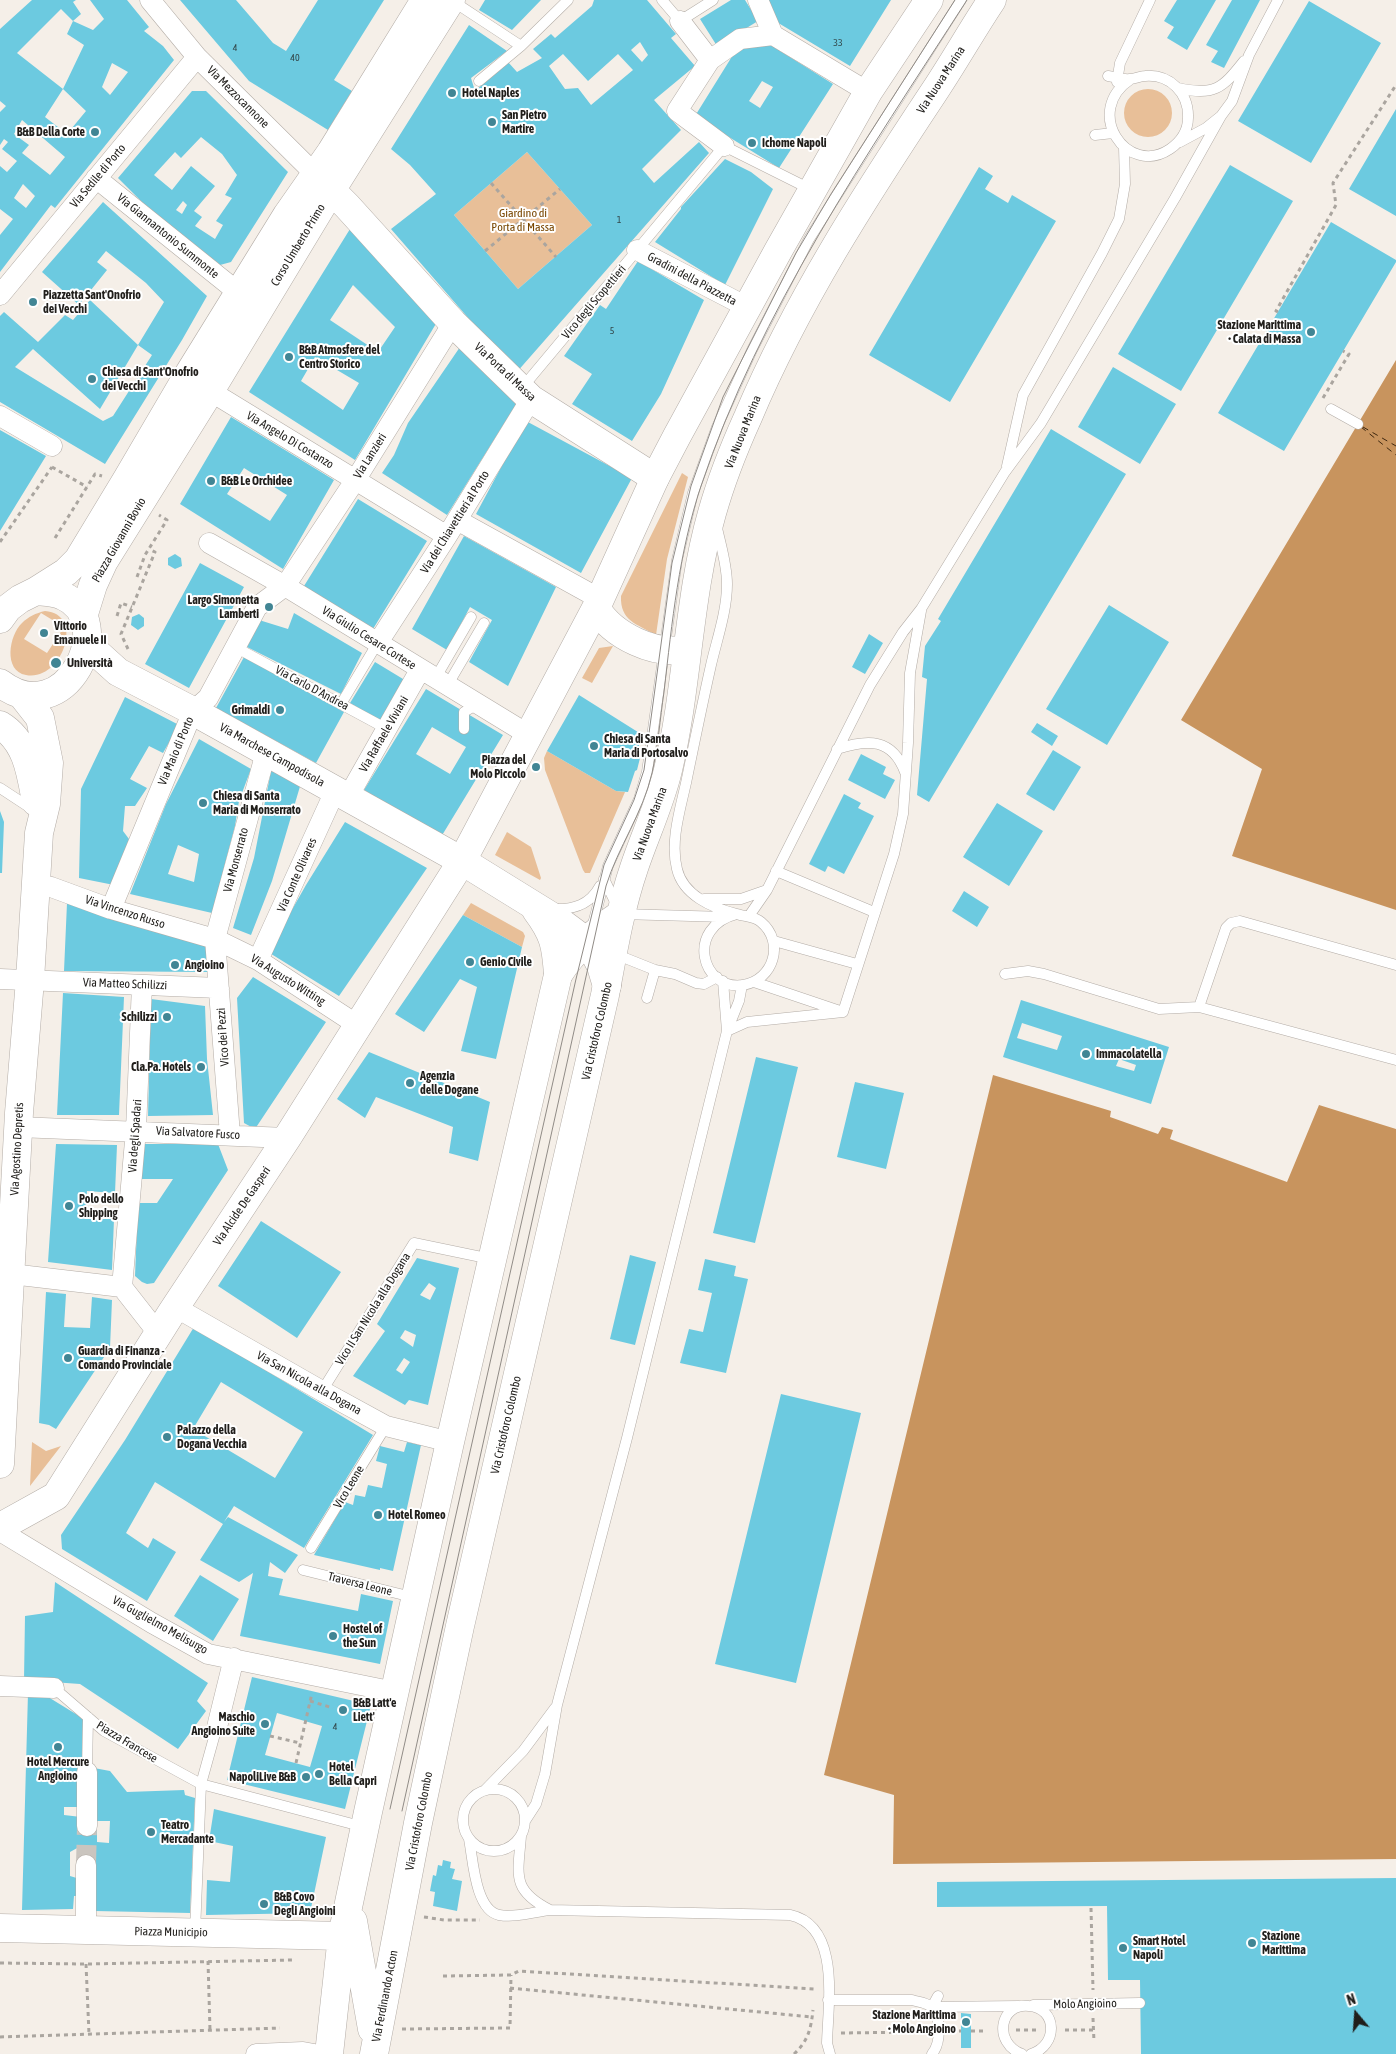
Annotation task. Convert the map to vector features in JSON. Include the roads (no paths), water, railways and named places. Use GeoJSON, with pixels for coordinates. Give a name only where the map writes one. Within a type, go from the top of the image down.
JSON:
{"type":"FeatureCollection","features":[{"type":"Feature","properties":{"kind":"main road","name":"Corso Umberto Primo"},"geometry":{"type":"LineString","coordinates":[[134,489],[188,375],[298,196],[323,181],[332,152],[425,0]]}},
{"type":"Feature","properties":{"kind":"main road","name":"Corso Umberto Primo"},"geometry":{"type":"LineString","coordinates":[[134,489],[210,391],[323,181],[451,0]]}},
{"type":"Feature","properties":{"kind":"main road"},"geometry":{"type":"LineString","coordinates":[[462,861],[598,604],[655,478],[747,308],[868,92],[929,0]]}},
{"type":"Feature","properties":{"kind":"main road","name":"Via Nuova Marina"},"geometry":{"type":"LineString","coordinates":[[621,914],[634,866],[664,788],[676,726],[676,650],[712,510],[738,438],[810,290],[848,224],[992,0]]}},
{"type":"Feature","properties":{"kind":"main road","name":"Via Porta di Massa"},"geometry":{"type":"LineString","coordinates":[[323,181],[453,323],[526,394],[655,478]]}},
{"type":"Feature","properties":{"kind":"main road","name":"Piazza Giovanni Bovio"},"geometry":{"type":"LineString","coordinates":[[0,619],[8,608],[20,599],[36,592],[66,572],[78,560],[134,489]]}},
{"type":"Feature","properties":{"kind":"main road","name":"Piazza Giovanni Bovio"},"geometry":{"type":"LineString","coordinates":[[7,692],[34,696],[48,693],[68,681],[77,670],[84,657],[87,644],[83,617],[92,585],[134,489]]}},
{"type":"Feature","properties":{"kind":"main road"},"geometry":{"type":"LineString","coordinates":[[36,592],[63,596],[76,604],[83,617]]}},
{"type":"Feature","properties":{"kind":"main road"},"geometry":{"type":"LineString","coordinates":[[598,604],[601,616],[615,629],[642,644],[676,650]]}},
{"type":"Feature","properties":{"kind":"main road","name":"Via Marchese Campodisola"},"geometry":{"type":"LineString","coordinates":[[87,644],[118,672],[193,711],[462,861],[588,939]]}},
{"type":"Feature","properties":{"kind":"main road","name":"Piazza Giovanni Bovio"},"geometry":{"type":"LineString","coordinates":[[7,692],[40,718],[49,763],[46,804],[38,823]]}},
{"type":"Feature","properties":{"kind":"main road"},"geometry":{"type":"LineString","coordinates":[[0,725],[14,736],[23,749],[29,763],[38,823]]}},
{"type":"Feature","properties":{"kind":"main road","name":"Via Agostino Depretis"},"geometry":{"type":"LineString","coordinates":[[0,1464],[7,1280],[30,980],[38,823]]}},
{"type":"Feature","properties":{"kind":"main road","name":"Via Alcide De Gasperi"},"geometry":{"type":"LineString","coordinates":[[0,1527],[56,1496],[174,1307],[287,1138],[462,861]]}},
{"type":"Feature","properties":{"kind":"main road"},"geometry":{"type":"LineString","coordinates":[[532,905],[549,928],[554,942],[558,975]]}},
{"type":"Feature","properties":{"kind":"main road"},"geometry":{"type":"LineString","coordinates":[[329,2054],[342,1936],[450,1442],[558,975],[566,962],[588,939],[621,914]]}},
{"type":"Feature","properties":{"kind":"main road","name":"Via Cristoforo Colombo"},"geometry":{"type":"LineString","coordinates":[[396,1937],[460,1626],[607,986],[621,914]]}},
{"type":"Feature","properties":{"kind":"main road"},"geometry":{"type":"LineString","coordinates":[[588,939],[599,960],[607,986]]}},
{"type":"Feature","properties":{"kind":"main road"},"geometry":{"type":"LineString","coordinates":[[350,1899],[374,2051]]}},
{"type":"Feature","properties":{"kind":"main road","name":"Piazza Municipio"},"geometry":{"type":"LineString","coordinates":[[0,1928],[342,1936]]}},
{"type":"Feature","properties":{"kind":"main road","name":"Via Ferdinando Acton"},"geometry":{"type":"LineString","coordinates":[[374,2051],[396,1937]]}},
{"type":"Feature","properties":{"kind":"street","name":"Via Mezzocannone"},"geometry":{"type":"LineString","coordinates":[[150,0],[197,57],[323,181]]}},
{"type":"Feature","properties":{"kind":"street"},"geometry":{"type":"LineString","coordinates":[[758,0],[773,35],[868,92]]}},
{"type":"Feature","properties":{"kind":"street"},"geometry":{"type":"LineString","coordinates":[[680,22],[710,60]]}},
{"type":"Feature","properties":{"kind":"street"},"geometry":{"type":"LineString","coordinates":[[724,146],[677,111],[710,60],[740,39],[773,35]]}},
{"type":"Feature","properties":{"kind":"street","name":"Via Sedile di Porto"},"geometry":{"type":"LineString","coordinates":[[0,295],[197,57]]}},
{"type":"Feature","properties":{"kind":"street","name":"Via Giannantonio Summonte"},"geometry":{"type":"LineString","coordinates":[[96,178],[239,293]]}},
{"type":"Feature","properties":{"kind":"street","name":"Gradini della Piazzetta"},"geometry":{"type":"LineString","coordinates":[[637,250],[747,308]]}},
{"type":"Feature","properties":{"kind":"street","name":"Via Lanzieri"},"geometry":{"type":"LineString","coordinates":[[285,586],[356,479],[453,323]]}},
{"type":"Feature","properties":{"kind":"street","name":"Via Angelo Di Costanzo"},"geometry":{"type":"LineString","coordinates":[[210,391],[356,479],[598,604]]}},
{"type":"Feature","properties":{"kind":"street","name":"Via dei Chiavettieri al Porto"},"geometry":{"type":"LineString","coordinates":[[377,644],[452,528],[526,394]]}},
{"type":"Feature","properties":{"kind":"street"},"geometry":{"type":"LineString","coordinates":[[0,416],[52,446]]}},
{"type":"Feature","properties":{"kind":"street","name":"Via Giulio Cesare Cortese"},"geometry":{"type":"LineString","coordinates":[[209,543],[285,586],[377,644],[529,734]]}},
{"type":"Feature","properties":{"kind":"street","name":"Via Maio di Porto"},"geometry":{"type":"LineString","coordinates":[[111,908],[193,711],[208,698],[257,607],[285,586]]}},
{"type":"Feature","properties":{"kind":"street","name":"Via Raffaele Viviani"},"geometry":{"type":"LineString","coordinates":[[341,794],[387,729],[434,678]]}},
{"type":"Feature","properties":{"kind":"street","name":"Via Monserrato"},"geometry":{"type":"LineString","coordinates":[[215,940],[266,752]]}},
{"type":"Feature","properties":{"kind":"street","name":"Via Conte Olivares"},"geometry":{"type":"LineString","coordinates":[[258,960],[341,794]]}},
{"type":"Feature","properties":{"kind":"street","name":"Via Vincenzo Russo"},"geometry":{"type":"LineString","coordinates":[[35,884],[215,940]]}},
{"type":"Feature","properties":{"kind":"street","name":"Via Augusto Witting"},"geometry":{"type":"LineString","coordinates":[[215,940],[258,960],[359,1026]]}},
{"type":"Feature","properties":{"kind":"street","name":"Vico dei Pezzi"},"geometry":{"type":"LineString","coordinates":[[215,940],[230,1135]]}},
{"type":"Feature","properties":{"kind":"street","name":"Via Matteo Schilizzi"},"geometry":{"type":"LineString","coordinates":[[0,979],[219,988]]}},
{"type":"Feature","properties":{"kind":"street","name":"Via degli Spadari"},"geometry":{"type":"LineString","coordinates":[[122,1287],[136,1130],[142,985]]}},
{"type":"Feature","properties":{"kind":"street","name":"Via Salvatore Fusco"},"geometry":{"type":"LineString","coordinates":[[18,1127],[136,1130],[287,1138]]}},
{"type":"Feature","properties":{"kind":"street"},"geometry":{"type":"LineString","coordinates":[[7,1280],[122,1287],[158,1333]]}},
{"type":"Feature","properties":{"kind":"street","name":"Via San Nicola alla Dogana"},"geometry":{"type":"LineString","coordinates":[[174,1307],[386,1426],[450,1442]]}},
{"type":"Feature","properties":{"kind":"street","name":"Via Guglielmo Melisurgo"},"geometry":{"type":"LineString","coordinates":[[0,1531],[152,1623],[208,1654],[395,1692]]}},
{"type":"Feature","properties":{"kind":"street"},"geometry":{"type":"LineString","coordinates":[[218,1723],[234,1658]]}},
{"type":"Feature","properties":{"kind":"street","name":"Piazza Francese"},"geometry":{"type":"LineString","coordinates":[[0,1686],[54,1688]]}},
{"type":"Feature","properties":{"kind":"street"},"geometry":{"type":"LineString","coordinates":[[87,1772],[87,1826]]}},
{"type":"Feature","properties":{"kind":"street"},"geometry":{"type":"LineString","coordinates":[[86,1864],[86,1930]]}},
{"type":"Feature","properties":{"kind":"street"},"geometry":{"type":"LineString","coordinates":[[256,2054],[303,2052],[314,2054]]}},
{"type":"Feature","properties":{"kind":"lane"},"geometry":{"type":"LineString","coordinates":[[451,0],[521,46]]}},
{"type":"Feature","properties":{"kind":"lane"},"geometry":{"type":"LineString","coordinates":[[479,81],[521,46],[568,0]]}},
{"type":"Feature","properties":{"kind":"lane"},"geometry":{"type":"LineString","coordinates":[[662,0],[680,22],[713,0]]}},
{"type":"Feature","properties":{"kind":"lane"},"geometry":{"type":"LineString","coordinates":[[588,939],[608,866],[638,799],[647,772],[676,650],[671,593],[686,518],[703,464],[724,410],[809,238],[961,0]]}},
{"type":"Feature","properties":{"kind":"lane"},"geometry":{"type":"LineString","coordinates":[[1112,77],[1150,0]]}},
{"type":"Feature","properties":{"kind":"lane"},"geometry":{"type":"LineString","coordinates":[[749,916],[767,890],[870,685],[903,632],[921,609],[1005,472],[1041,423],[1180,190],[1232,101],[1249,55],[1278,0]]}},
{"type":"Feature","properties":{"kind":"lane"},"geometry":{"type":"LineString","coordinates":[[1178,88],[1195,92],[1207,92],[1220,86],[1231,77],[1249,55]]}},
{"type":"Feature","properties":{"kind":"lane"},"geometry":{"type":"LineString","coordinates":[[1112,77],[1131,79],[1143,76],[1156,76],[1168,80],[1178,88],[1185,99],[1188,123],[1184,135],[1176,145]]}},
{"type":"Feature","properties":{"kind":"lane"},"geometry":{"type":"LineString","coordinates":[[1112,77],[1117,90]]}},
{"type":"Feature","properties":{"kind":"lane"},"geometry":{"type":"LineString","coordinates":[[1131,79],[1117,90],[1109,111],[1112,133],[1124,147],[1144,155],[1166,151],[1206,128],[1222,116]]}},
{"type":"Feature","properties":{"kind":"lane"},"geometry":{"type":"LineString","coordinates":[[1095,134],[1112,133]]}},
{"type":"Feature","properties":{"kind":"lane"},"geometry":{"type":"LineString","coordinates":[[724,146],[813,191]]}},
{"type":"Feature","properties":{"kind":"lane","name":"Vico degli Scopettieri"},"geometry":{"type":"LineString","coordinates":[[526,394],[637,250],[724,146]]}},
{"type":"Feature","properties":{"kind":"lane"},"geometry":{"type":"LineString","coordinates":[[1005,472],[1023,395],[1119,219],[1125,184],[1124,147]]}},
{"type":"Feature","properties":{"kind":"lane"},"geometry":{"type":"LineString","coordinates":[[1331,409],[1358,424]]}},
{"type":"Feature","properties":{"kind":"lane"},"geometry":{"type":"LineString","coordinates":[[712,510],[723,556],[727,585],[675,842],[676,869],[681,882],[697,898],[737,914],[749,916],[760,921],[769,930],[774,941],[774,954],[771,965],[764,975],[754,982],[742,985],[730,984],[720,979],[706,963],[704,952],[705,941],[709,931],[716,923],[726,917],[737,914]]}},
{"type":"Feature","properties":{"kind":"lane"},"geometry":{"type":"LineString","coordinates":[[843,1012],[894,854],[904,814],[910,673],[921,609]]}},
{"type":"Feature","properties":{"kind":"lane"},"geometry":{"type":"LineString","coordinates":[[434,678],[471,617]]}},
{"type":"Feature","properties":{"kind":"lane"},"geometry":{"type":"LineString","coordinates":[[434,678],[484,623]]}},
{"type":"Feature","properties":{"kind":"lane"},"geometry":{"type":"LineString","coordinates":[[341,704],[377,644]]}},
{"type":"Feature","properties":{"kind":"lane","name":"Via Carlo D'Andrea"},"geometry":{"type":"LineString","coordinates":[[235,647],[387,729]]}},
{"type":"Feature","properties":{"kind":"lane"},"geometry":{"type":"LineString","coordinates":[[464,729],[464,712],[478,704]]}},
{"type":"Feature","properties":{"kind":"lane"},"geometry":{"type":"LineString","coordinates":[[837,749],[866,742],[880,744],[891,750],[900,759],[906,775]]}},
{"type":"Feature","properties":{"kind":"lane"},"geometry":{"type":"LineString","coordinates":[[0,788],[38,823]]}},
{"type":"Feature","properties":{"kind":"lane"},"geometry":{"type":"LineString","coordinates":[[776,871],[874,912]]}},
{"type":"Feature","properties":{"kind":"lane"},"geometry":{"type":"LineString","coordinates":[[532,905],[560,909],[581,906],[597,892],[604,879]]}},
{"type":"Feature","properties":{"kind":"lane"},"geometry":{"type":"LineString","coordinates":[[604,879],[621,914],[726,917]]}},
{"type":"Feature","properties":{"kind":"lane"},"geometry":{"type":"LineString","coordinates":[[697,898],[725,900],[741,898],[767,890]]}},
{"type":"Feature","properties":{"kind":"lane"},"geometry":{"type":"LineString","coordinates":[[1199,1007],[1226,928],[1231,923],[1240,921],[1396,965]]}},
{"type":"Feature","properties":{"kind":"lane"},"geometry":{"type":"LineString","coordinates":[[774,941],[857,964]]}},
{"type":"Feature","properties":{"kind":"lane"},"geometry":{"type":"LineString","coordinates":[[614,953],[655,970],[675,974],[696,983],[704,984],[720,979]]}},
{"type":"Feature","properties":{"kind":"lane"},"geometry":{"type":"LineString","coordinates":[[647,998],[655,970]]}},
{"type":"Feature","properties":{"kind":"lane"},"geometry":{"type":"LineString","coordinates":[[1004,974],[1028,970],[1159,1009],[1199,1007],[1396,1060]]}},
{"type":"Feature","properties":{"kind":"lane"},"geometry":{"type":"LineString","coordinates":[[720,979],[728,1031]]}},
{"type":"Feature","properties":{"kind":"lane"},"geometry":{"type":"LineString","coordinates":[[754,982],[843,1012]]}},
{"type":"Feature","properties":{"kind":"lane"},"geometry":{"type":"LineString","coordinates":[[550,1910],[528,1897],[522,1888],[519,1869],[521,1836],[526,1821],[536,1804],[543,1782],[557,1705],[627,1438],[728,1031],[739,1001],[742,985]]}},
{"type":"Feature","properties":{"kind":"lane"},"geometry":{"type":"LineString","coordinates":[[728,1031],[747,1022],[843,1012]]}},
{"type":"Feature","properties":{"kind":"lane","name":"Vico II San Nicola alla Dogana"},"geometry":{"type":"LineString","coordinates":[[322,1391],[414,1244],[492,1259]]}},
{"type":"Feature","properties":{"kind":"lane","name":"Vico Leone"},"geometry":{"type":"LineString","coordinates":[[311,1548],[386,1426]]}},
{"type":"Feature","properties":{"kind":"lane","name":"Traversa Leone"},"geometry":{"type":"LineString","coordinates":[[303,1570],[416,1598]]}},
{"type":"Feature","properties":{"kind":"lane","name":"Piazza Francese"},"geometry":{"type":"LineString","coordinates":[[54,1688],[104,1731],[201,1784],[365,1828]]}},
{"type":"Feature","properties":{"kind":"lane"},"geometry":{"type":"LineString","coordinates":[[557,1705],[523,1751],[485,1790],[476,1795],[466,1808],[463,1824],[469,1839],[481,1898],[491,1911],[498,1915],[550,1910],[797,1917],[804,1920],[815,1930],[824,1946],[828,1964],[828,2043],[830,2054]]}},
{"type":"Feature","properties":{"kind":"lane"},"geometry":{"type":"LineString","coordinates":[[87,1772],[88,1717]]}},
{"type":"Feature","properties":{"kind":"lane"},"geometry":{"type":"LineString","coordinates":[[195,1933],[201,1784],[218,1723]]}},
{"type":"Feature","properties":{"kind":"lane"},"geometry":{"type":"LineString","coordinates":[[485,1790],[493,1789],[510,1793],[521,1805],[526,1821]]}},
{"type":"Feature","properties":{"kind":"lane"},"geometry":{"type":"LineString","coordinates":[[469,1839],[481,1849],[496,1852],[511,1847],[521,1836]]}},
{"type":"Feature","properties":{"kind":"lane"},"geometry":{"type":"LineString","coordinates":[[932,2054],[938,2044],[938,2024],[932,2007],[938,1996]]}},
{"type":"Feature","properties":{"kind":"lane","name":"Molo Angioino"},"geometry":{"type":"LineString","coordinates":[[828,2000],[912,2000],[923,2002],[932,2007],[1140,2004]]}},
{"type":"Feature","properties":{"kind":"lane"},"geometry":{"type":"LineString","coordinates":[[1022,2054],[1009,2047],[1003,2034],[1005,2019],[1009,2013],[1026,2006],[1044,2012],[1051,2025],[1049,2041],[1044,2048],[1032,2054]]}},
{"type":"Feature","properties":{"kind":"lane"},"geometry":{"type":"LineString","coordinates":[[824,2054],[828,2043]]}},
{"type":"Feature","properties":{"kind":"tunnel"},"geometry":{"type":"LineString","coordinates":[[86,1865],[87,1826]]}},
{"type":"Feature","properties":{"kind":"tram line"},"geometry":{"type":"LineString","coordinates":[[390,1809],[576,979],[604,865],[634,800],[644,770],[672,563],[691,486],[723,397],[796,253],[831,194],[955,0]]}},
{"type":"Feature","properties":{"kind":"tram line"},"geometry":{"type":"LineString","coordinates":[[402,1811],[606,886],[643,802],[652,773],[677,588],[693,511],[725,421],[753,358],[785,296],[854,175],[967,0]]}},
{"type":"Feature","properties":{"kind":"place","name":"Hotel Naples"},"geometry":{"type":"Point","coordinates":[452,93]}},
{"type":"Feature","properties":{"kind":"place","name":"San Pietro Martire"},"geometry":{"type":"Point","coordinates":[492,122]}},
{"type":"Feature","properties":{"kind":"place","name":"B&B Della Corte"},"geometry":{"type":"Point","coordinates":[95,132]}},
{"type":"Feature","properties":{"kind":"place","name":"Ichome Napoli"},"geometry":{"type":"Point","coordinates":[752,143]}},
{"type":"Feature","properties":{"kind":"place","name":"Piazzetta Sant'Onofrio dei Vecchi"},"geometry":{"type":"Point","coordinates":[33,302]}},
{"type":"Feature","properties":{"kind":"place","name":"Stazione Marittima • Calata di Massa"},"geometry":{"type":"Point","coordinates":[1311,332]}},
{"type":"Feature","properties":{"kind":"place","name":"B&B Atmosfere del Centro Storico"},"geometry":{"type":"Point","coordinates":[289,357]}},
{"type":"Feature","properties":{"kind":"place","name":"Chiesa di Sant'Onofrio dei Vecchi"},"geometry":{"type":"Point","coordinates":[92,379]}},
{"type":"Feature","properties":{"kind":"place","name":"B&B Le Orchidee"},"geometry":{"type":"Point","coordinates":[211,481]}},
{"type":"Feature","properties":{"kind":"place","name":"Largo Simonetta Lamberti"},"geometry":{"type":"Point","coordinates":[269,607]}},
{"type":"Feature","properties":{"kind":"place","name":"Vittorio Emanuele II"},"geometry":{"type":"Point","coordinates":[44,633]}},
{"type":"Feature","properties":{"kind":"place","name":"Università"},"geometry":{"type":"Point","coordinates":[56,663]}},
{"type":"Feature","properties":{"kind":"place","name":"Grimaldi"},"geometry":{"type":"Point","coordinates":[280,710]}},
{"type":"Feature","properties":{"kind":"place","name":"Chiesa di Santa Maria di Portosalvo"},"geometry":{"type":"Point","coordinates":[594,746]}},
{"type":"Feature","properties":{"kind":"place","name":"Piazza del Molo Piccolo"},"geometry":{"type":"Point","coordinates":[536,767]}},
{"type":"Feature","properties":{"kind":"place","name":"Chiesa di Santa Maria di Monserrato"},"geometry":{"type":"Point","coordinates":[203,803]}},
{"type":"Feature","properties":{"kind":"place","name":"Genio Civile"},"geometry":{"type":"Point","coordinates":[470,962]}},
{"type":"Feature","properties":{"kind":"place","name":"Angioino"},"geometry":{"type":"Point","coordinates":[175,965]}},
{"type":"Feature","properties":{"kind":"place","name":"Schilizzi"},"geometry":{"type":"Point","coordinates":[167,1017]}},
{"type":"Feature","properties":{"kind":"place","name":"Immacolatella"},"geometry":{"type":"Point","coordinates":[1086,1054]}},
{"type":"Feature","properties":{"kind":"place","name":"Cla.Pa. Hotels"},"geometry":{"type":"Point","coordinates":[201,1067]}},
{"type":"Feature","properties":{"kind":"place","name":"Agenzia delle Dogane"},"geometry":{"type":"Point","coordinates":[410,1083]}},
{"type":"Feature","properties":{"kind":"place","name":"Polo dello Shipping"},"geometry":{"type":"Point","coordinates":[69,1206]}},
{"type":"Feature","properties":{"kind":"place","name":"Guardia di Finanza - Comando Provinciale"},"geometry":{"type":"Point","coordinates":[68,1358]}},
{"type":"Feature","properties":{"kind":"place","name":"Palazzo della Dogana Vecchia"},"geometry":{"type":"Point","coordinates":[167,1437]}},
{"type":"Feature","properties":{"kind":"place","name":"Hotel Romeo"},"geometry":{"type":"Point","coordinates":[378,1515]}},
{"type":"Feature","properties":{"kind":"place","name":"Hostel of the Sun"},"geometry":{"type":"Point","coordinates":[333,1636]}},
{"type":"Feature","properties":{"kind":"place","name":"B&B Latt'e Liett'"},"geometry":{"type":"Point","coordinates":[343,1710]}},
{"type":"Feature","properties":{"kind":"place","name":"Maschio Angioino Suite"},"geometry":{"type":"Point","coordinates":[265,1724]}},
{"type":"Feature","properties":{"kind":"place","name":"Hotel Mercure Angioino"},"geometry":{"type":"Point","coordinates":[58,1747]}},
{"type":"Feature","properties":{"kind":"place","name":"Hotel Bella Capri"},"geometry":{"type":"Point","coordinates":[319,1774]}},
{"type":"Feature","properties":{"kind":"place","name":"NapoliLive B&B"},"geometry":{"type":"Point","coordinates":[306,1777]}},
{"type":"Feature","properties":{"kind":"place","name":"Teatro Mercadante"},"geometry":{"type":"Point","coordinates":[151,1832]}},
{"type":"Feature","properties":{"kind":"place","name":"B&B Covo Degli Angioini"},"geometry":{"type":"Point","coordinates":[264,1904]}},
{"type":"Feature","properties":{"kind":"place","name":"Stazione Marittima"},"geometry":{"type":"Point","coordinates":[1252,1943]}},
{"type":"Feature","properties":{"kind":"place","name":"Smart Hotel Napoli"},"geometry":{"type":"Point","coordinates":[1123,1948]}},
{"type":"Feature","properties":{"kind":"place","name":"Stazione Marittima • Molo Angioino"},"geometry":{"type":"Point","coordinates":[966,2022]}},
{"type":"Feature","properties":{"kind":"park label","name":"Giardino di Porta di Massa"},"geometry":{"type":"Point","coordinates":[523,220]}}]}
